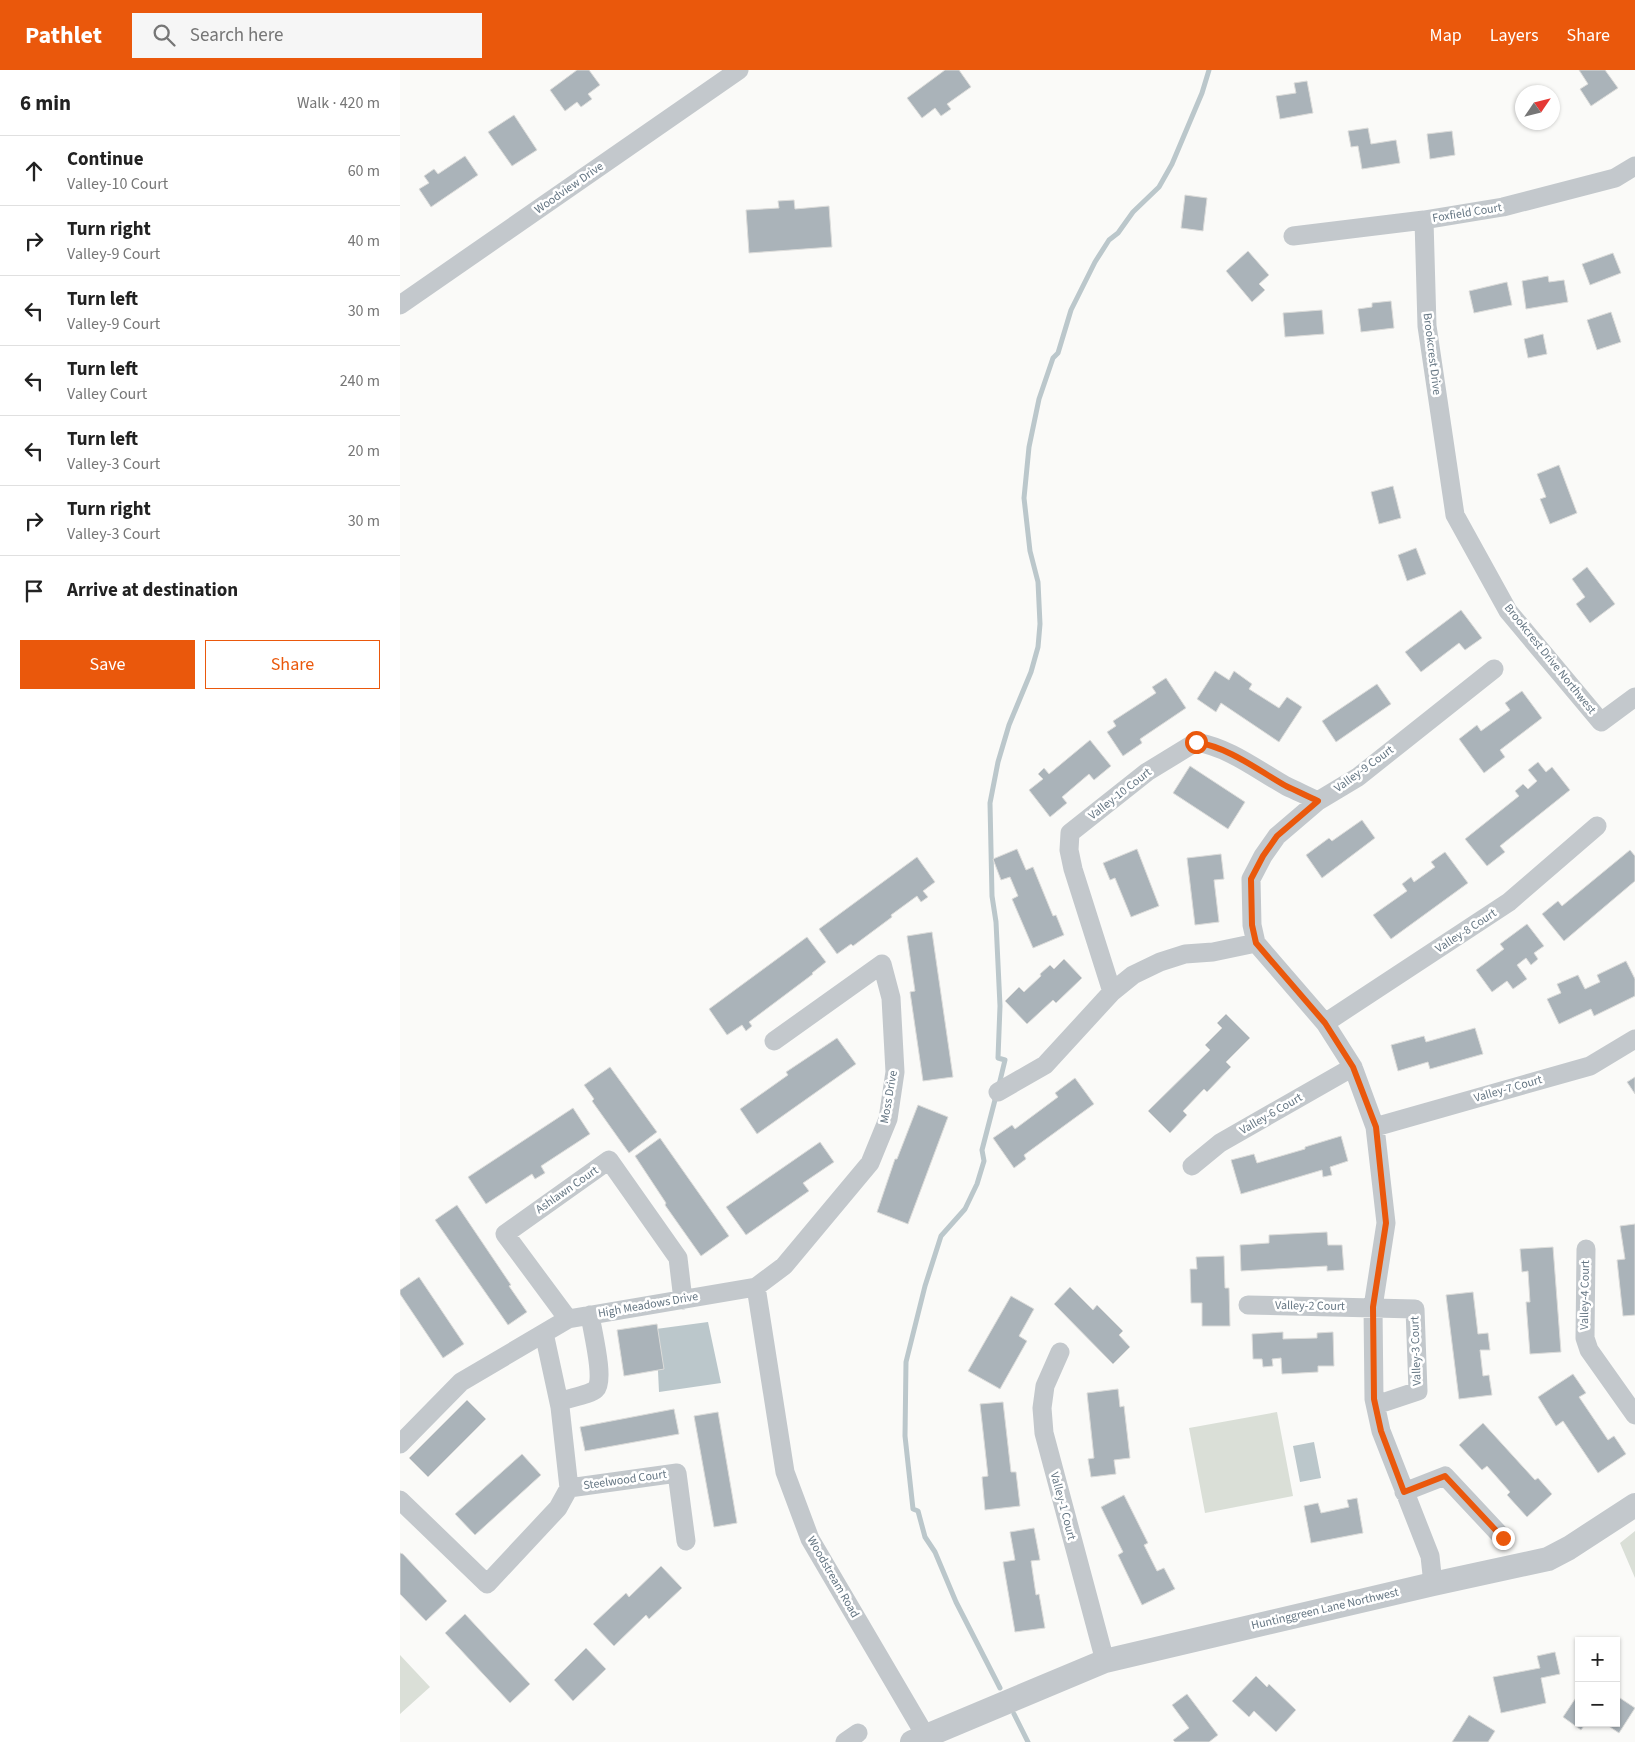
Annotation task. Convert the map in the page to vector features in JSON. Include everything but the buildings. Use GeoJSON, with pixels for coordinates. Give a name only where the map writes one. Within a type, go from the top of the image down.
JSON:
{"type":"FeatureCollection","features":[{"type":"Feature","properties":{"kind":"street","name":"Woodview Drive"},"geometry":{"type":"LineString","coordinates":[[400,305],[739,70]]}},
{"type":"Feature","properties":{"kind":"street","name":"Foxfield Court"},"geometry":{"type":"LineString","coordinates":[[1293,236],[1503,208],[1615,178],[1635,166]]}},
{"type":"Feature","properties":{"kind":"street","name":"Brookcrest Drive"},"geometry":{"type":"LineString","coordinates":[[1424,220],[1427,326],[1447,456]]}},
{"type":"Feature","properties":{"kind":"street","name":"Brookcrest Drive Northwest"},"geometry":{"type":"LineString","coordinates":[[1447,456],[1455,515],[1508,611],[1601,722],[1635,697]]}},
{"type":"Feature","properties":{"kind":"street","name":"Valley-9 Court"},"geometry":{"type":"LineString","coordinates":[[1256,943],[1252,925],[1251,879],[1263,856],[1277,836],[1318,801],[1358,777],[1494,669]]}},
{"type":"Feature","properties":{"kind":"street","name":"Valley-10 Court"},"geometry":{"type":"LineString","coordinates":[[1112,992],[1073,869],[1069,850],[1070,833],[1147,772],[1196,742],[1213,745],[1230,753],[1287,786],[1318,801]]}},
{"type":"Feature","properties":{"kind":"street","name":"Valley-8 Court"},"geometry":{"type":"LineString","coordinates":[[1325,1023],[1509,902],[1597,826]]}},
{"type":"Feature","properties":{"kind":"street"},"geometry":{"type":"LineString","coordinates":[[998,1092],[1045,1064],[1112,992],[1133,975],[1160,962],[1185,954],[1213,952],[1256,943],[1325,1023],[1353,1067],[1376,1127],[1386,1223],[1373,1307],[1374,1399],[1381,1431],[1430,1556],[1433,1584]]}},
{"type":"Feature","properties":{"kind":"street","name":"Moss Drive"},"geometry":{"type":"LineString","coordinates":[[756,1287],[784,1266],[870,1163],[888,1119],[895,1072],[891,998],[882,964],[774,1041]]}},
{"type":"Feature","properties":{"kind":"street","name":"Valley-7 Court"},"geometry":{"type":"LineString","coordinates":[[1376,1127],[1590,1066],[1635,1039]]}},
{"type":"Feature","properties":{"kind":"street","name":"Valley-6 Court"},"geometry":{"type":"LineString","coordinates":[[1192,1166],[1220,1143],[1353,1067]]}},
{"type":"Feature","properties":{"kind":"street","name":"Ashlawn Court"},"geometry":{"type":"LineString","coordinates":[[568,1319],[505,1234],[609,1160],[678,1258],[683,1300]]}},
{"type":"Feature","properties":{"kind":"street","name":"Valley-4 Court"},"geometry":{"type":"LineString","coordinates":[[1586,1250],[1584,1338],[1589,1350],[1635,1415]]}},
{"type":"Feature","properties":{"kind":"street","name":"High Meadows Drive"},"geometry":{"type":"LineString","coordinates":[[400,1444],[461,1382],[568,1319],[756,1287]]}},
{"type":"Feature","properties":{"kind":"street","name":"Woodstream Road"},"geometry":{"type":"LineString","coordinates":[[756,1287],[785,1472],[810,1539],[918,1738]]}},
{"type":"Feature","properties":{"kind":"street","name":"Valley-2 Court"},"geometry":{"type":"LineString","coordinates":[[1248,1305],[1373,1307]]}},
{"type":"Feature","properties":{"kind":"street","name":"Valley-3 Court"},"geometry":{"type":"LineString","coordinates":[[1373,1307],[1415,1309],[1418,1391],[1376,1405]]}},
{"type":"Feature","properties":{"kind":"street"},"geometry":{"type":"LineString","coordinates":[[558,1402],[595,1390],[600,1384],[590,1316]]}},
{"type":"Feature","properties":{"kind":"street"},"geometry":{"type":"LineString","coordinates":[[544,1333],[558,1402],[569,1488]]}},
{"type":"Feature","properties":{"kind":"street","name":"Valley-1 Court"},"geometry":{"type":"LineString","coordinates":[[1060,1352],[1045,1386],[1042,1408],[1044,1433],[1105,1661]]}},
{"type":"Feature","properties":{"kind":"street","name":"Steelwood Court"},"geometry":{"type":"LineString","coordinates":[[400,1500],[488,1584],[558,1508],[569,1488],[677,1472],[686,1541]]}},
{"type":"Feature","properties":{"kind":"street"},"geometry":{"type":"LineString","coordinates":[[1404,1492],[1445,1476],[1503,1538]]}},
{"type":"Feature","properties":{"kind":"street","name":"Huntinggreen Lane Northwest"},"geometry":{"type":"LineString","coordinates":[[918,1738],[1105,1661],[1548,1559],[1569,1548],[1635,1505]]}},
{"type":"Feature","properties":{"kind":"shaded area"},"geometry":{"type":"Polygon","coordinates":[[[708,1322],[721,1383],[659,1392],[656,1329],[708,1322]]]}},
{"type":"Feature","properties":{"kind":"shaded area"},"geometry":{"type":"Polygon","coordinates":[[[1277,1412],[1293,1496],[1205,1513],[1189,1428],[1277,1412]]]}},
{"type":"Feature","properties":{"kind":"shaded area"},"geometry":{"type":"Polygon","coordinates":[[[1314,1442],[1321,1478],[1300,1482],[1293,1446],[1314,1442]]]}},
{"type":"Feature","properties":{"kind":"shaded area"},"geometry":{"type":"Polygon","coordinates":[[[1635,1531],[1635,1578],[1620,1543],[1635,1531]]]}},
{"type":"Feature","properties":{"kind":"shaded area"},"geometry":{"type":"Polygon","coordinates":[[[400,1655],[430,1687],[400,1714],[400,1655]]]}},
{"type":"Feature","properties":{"kind":"waterway"},"geometry":{"type":"LineString","coordinates":[[999,1085],[1005,1060],[998,1058],[1000,1006],[996,922],[992,896],[990,803],[998,762],[1009,725],[1031,672],[1038,647],[1040,624],[1038,582],[1030,551],[1024,498],[1029,447],[1039,399],[1053,358],[1058,353],[1071,310],[1095,262],[1109,240],[1118,233],[1133,212],[1159,187],[1172,164],[1202,93],[1209,70]]}},
{"type":"Feature","properties":{"kind":"waterway"},"geometry":{"type":"LineString","coordinates":[[996,1096],[982,1150],[984,1161],[977,1184],[965,1209],[941,1236],[925,1286],[906,1362],[905,1436],[913,1509],[918,1511],[925,1537],[935,1552],[956,1602],[1000,1688]]}},
{"type":"Feature","properties":{"kind":"waterway"},"geometry":{"type":"LineString","coordinates":[[1014,1714],[1028,1742]]}},
{"type":"Feature","properties":{"kind":"route"},"geometry":{"type":"LineString","coordinates":[[1196,742],[1213,745],[1230,753],[1287,786],[1318,801],[1277,836],[1263,856],[1251,879],[1252,925],[1256,943],[1325,1023],[1353,1067],[1376,1127],[1386,1223],[1373,1307],[1374,1399],[1381,1431],[1404,1492],[1445,1476],[1503,1538]]}}]}
